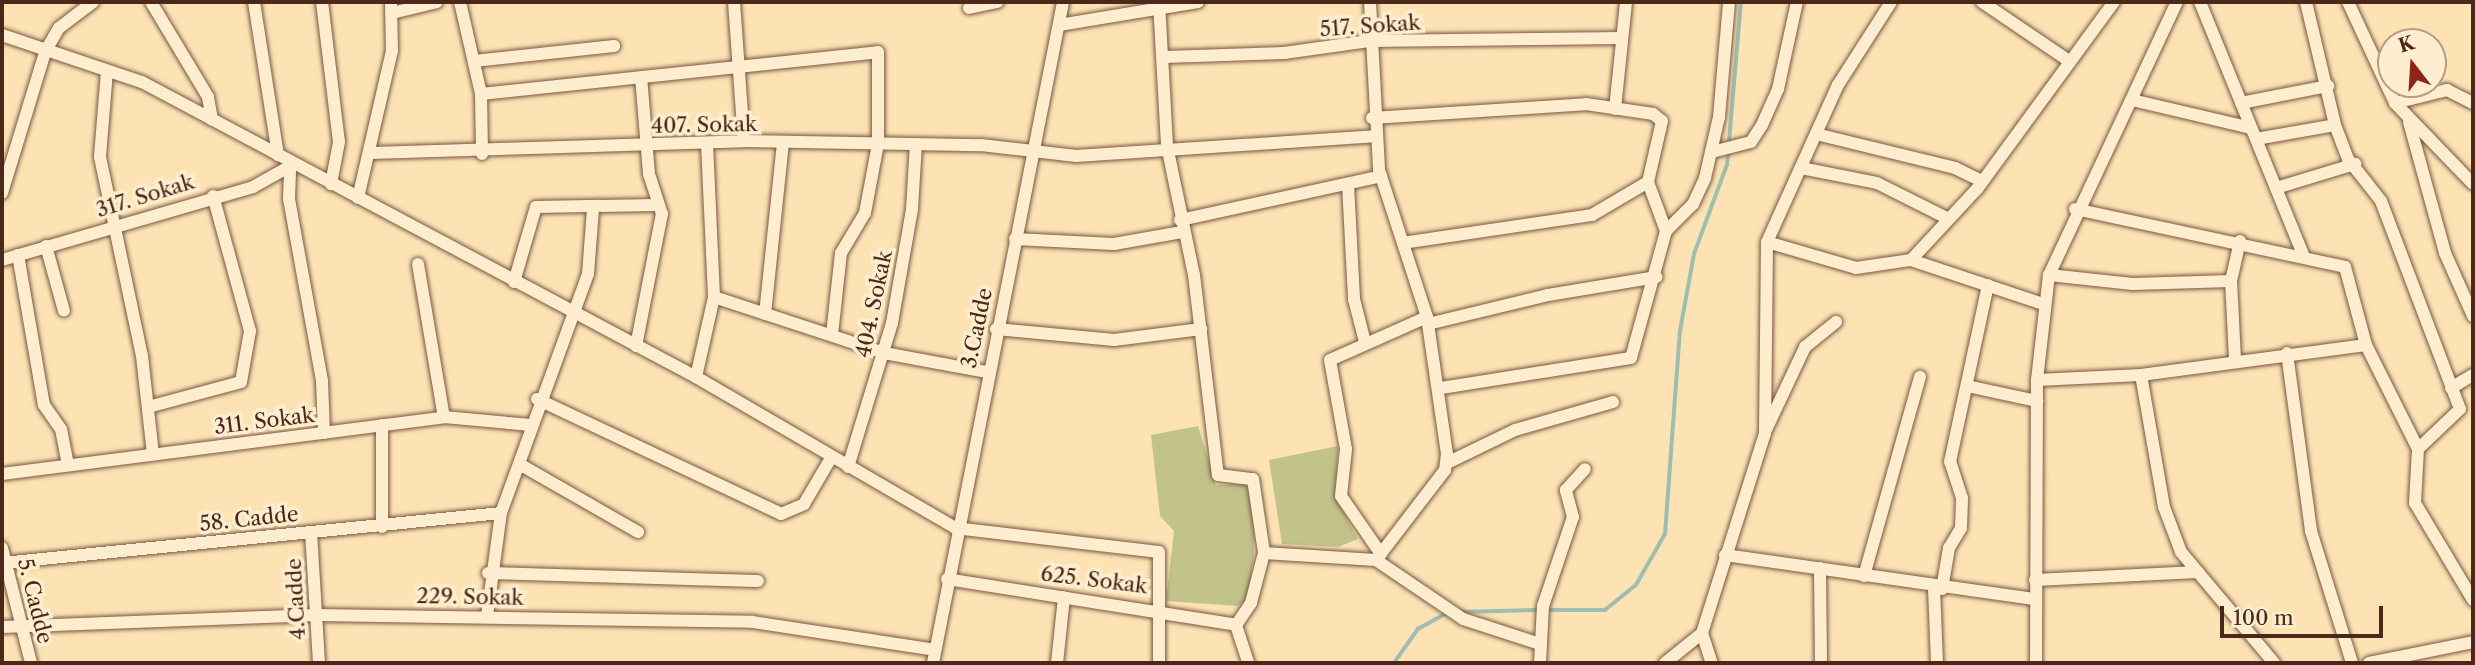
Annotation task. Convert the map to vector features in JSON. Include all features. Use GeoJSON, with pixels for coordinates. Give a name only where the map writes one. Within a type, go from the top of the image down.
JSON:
{"type":"FeatureCollection","features":[{"type":"Feature","properties":{"kind":"street"},"geometry":{"type":"LineString","coordinates":[[2,193],[45,52],[59,28],[93,2]]}},
{"type":"Feature","properties":{"kind":"street"},"geometry":{"type":"LineString","coordinates":[[151,2],[208,97],[212,120]]}},
{"type":"Feature","properties":{"kind":"street"},"geometry":{"type":"LineString","coordinates":[[254,2],[278,155]]}},
{"type":"Feature","properties":{"kind":"street"},"geometry":{"type":"LineString","coordinates":[[322,2],[339,142],[331,184]]}},
{"type":"Feature","properties":{"kind":"street"},"geometry":{"type":"LineString","coordinates":[[358,198],[372,153],[392,51],[391,7],[437,2]]}},
{"type":"Feature","properties":{"kind":"street"},"geometry":{"type":"LineString","coordinates":[[460,2],[481,94],[482,154]]}},
{"type":"Feature","properties":{"kind":"street"},"geometry":{"type":"LineString","coordinates":[[734,2],[742,65],[744,141]]}},
{"type":"Feature","properties":{"kind":"street"},"geometry":{"type":"LineString","coordinates":[[969,8],[997,2]]}},
{"type":"Feature","properties":{"kind":"street","name":"3.Cadde"},"geometry":{"type":"LineString","coordinates":[[934,657],[955,528],[1035,150],[1063,2]]}},
{"type":"Feature","properties":{"kind":"street"},"geometry":{"type":"LineString","coordinates":[[1059,25],[1160,5],[1198,2]]}},
{"type":"Feature","properties":{"kind":"street"},"geometry":{"type":"LineString","coordinates":[[1370,2],[1369,41],[1374,136],[1381,176],[1427,321],[1441,388],[1447,463]]}},
{"type":"Feature","properties":{"kind":"street"},"geometry":{"type":"LineString","coordinates":[[1615,108],[1626,2]]}},
{"type":"Feature","properties":{"kind":"street"},"geometry":{"type":"LineString","coordinates":[[1666,231],[1693,204],[1712,152],[1729,2]]}},
{"type":"Feature","properties":{"kind":"street"},"geometry":{"type":"LineString","coordinates":[[1712,152],[1735,149],[1751,142],[1778,89],[1797,2]]}},
{"type":"Feature","properties":{"kind":"street"},"geometry":{"type":"LineString","coordinates":[[1765,433],[1768,242],[1816,134],[1865,34],[1891,2]]}},
{"type":"Feature","properties":{"kind":"street"},"geometry":{"type":"LineString","coordinates":[[1982,2],[2069,61]]}},
{"type":"Feature","properties":{"kind":"street"},"geometry":{"type":"LineString","coordinates":[[1911,260],[1982,181],[2114,2]]}},
{"type":"Feature","properties":{"kind":"street"},"geometry":{"type":"LineString","coordinates":[[2036,663],[2034,599],[2037,380],[2043,304],[2049,275],[2075,209],[2132,100],[2177,2]]}},
{"type":"Feature","properties":{"kind":"street"},"geometry":{"type":"LineString","coordinates":[[2200,2],[2303,254]]}},
{"type":"Feature","properties":{"kind":"street"},"geometry":{"type":"LineString","coordinates":[[2306,2],[2328,86],[2335,125],[2355,164],[2381,201],[2460,409],[2418,449]]}},
{"type":"Feature","properties":{"kind":"street"},"geometry":{"type":"LineString","coordinates":[[2348,2],[2395,103],[2473,184]]}},
{"type":"Feature","properties":{"kind":"street"},"geometry":{"type":"LineString","coordinates":[[1160,5],[1165,57],[1167,146],[1201,329],[1218,475],[1253,479],[1265,553],[1251,603],[1236,625],[1248,663]]}},
{"type":"Feature","properties":{"kind":"street"},"geometry":{"type":"LineString","coordinates":[[2,35],[45,52],[142,82],[278,155],[292,167],[358,198],[696,377],[955,528],[1159,552],[1159,663]]}},
{"type":"Feature","properties":{"kind":"street","name":"517. Sokak"},"geometry":{"type":"LineString","coordinates":[[1165,57],[1284,53],[1369,41],[1621,38]]}},
{"type":"Feature","properties":{"kind":"street"},"geometry":{"type":"LineString","coordinates":[[474,61],[614,46]]}},
{"type":"Feature","properties":{"kind":"street"},"geometry":{"type":"LineString","coordinates":[[481,94],[878,52],[878,144],[864,213],[841,253],[832,334]]}},
{"type":"Feature","properties":{"kind":"street"},"geometry":{"type":"LineString","coordinates":[[107,71],[100,157],[117,225],[148,407],[153,454]]}},
{"type":"Feature","properties":{"kind":"street"},"geometry":{"type":"LineString","coordinates":[[636,346],[660,237],[645,144],[640,77]]}},
{"type":"Feature","properties":{"kind":"street"},"geometry":{"type":"LineString","coordinates":[[2241,103],[2328,86]]}},
{"type":"Feature","properties":{"kind":"street"},"geometry":{"type":"LineString","coordinates":[[2395,103],[2447,90],[2473,103]]}},
{"type":"Feature","properties":{"kind":"street"},"geometry":{"type":"LineString","coordinates":[[2132,100],[2253,133],[2335,125]]}},
{"type":"Feature","properties":{"kind":"street"},"geometry":{"type":"LineString","coordinates":[[1372,118],[1586,104],[1615,108],[1662,121],[1648,182],[1666,231],[1657,277],[1631,358],[1441,388]]}},
{"type":"Feature","properties":{"kind":"street"},"geometry":{"type":"LineString","coordinates":[[2408,118],[2445,253],[2473,316]]}},
{"type":"Feature","properties":{"kind":"street"},"geometry":{"type":"LineString","coordinates":[[1816,134],[1942,164],[1982,181]]}},
{"type":"Feature","properties":{"kind":"street","name":"407. Sokak"},"geometry":{"type":"LineString","coordinates":[[372,153],[482,154],[744,141],[783,144],[916,144],[1035,150],[1076,156],[1167,146],[1374,136]]}},
{"type":"Feature","properties":{"kind":"street"},"geometry":{"type":"LineString","coordinates":[[696,377],[714,297],[707,143]]}},
{"type":"Feature","properties":{"kind":"street"},"geometry":{"type":"LineString","coordinates":[[765,314],[783,144]]}},
{"type":"Feature","properties":{"kind":"street","name":"404. Sokak"},"geometry":{"type":"LineString","coordinates":[[848,467],[884,353],[912,209],[916,144]]}},
{"type":"Feature","properties":{"kind":"street"},"geometry":{"type":"LineString","coordinates":[[2276,188],[2355,164]]}},
{"type":"Feature","properties":{"kind":"street"},"geometry":{"type":"LineString","coordinates":[[292,167],[289,199],[322,382],[324,433]]}},
{"type":"Feature","properties":{"kind":"street","name":"317. Sokak"},"geometry":{"type":"LineString","coordinates":[[2,256],[18,255],[213,196],[292,167]]}},
{"type":"Feature","properties":{"kind":"street"},"geometry":{"type":"LineString","coordinates":[[1801,168],[1877,183],[1949,219]]}},
{"type":"Feature","properties":{"kind":"street"},"geometry":{"type":"LineString","coordinates":[[1015,239],[1114,244],[1381,176]]}},
{"type":"Feature","properties":{"kind":"street"},"geometry":{"type":"LineString","coordinates":[[1404,243],[1592,215],[1648,182]]}},
{"type":"Feature","properties":{"kind":"street"},"geometry":{"type":"LineString","coordinates":[[1348,184],[1354,299],[1366,342]]}},
{"type":"Feature","properties":{"kind":"street"},"geometry":{"type":"LineString","coordinates":[[148,407],[241,382],[250,331],[213,196]]}},
{"type":"Feature","properties":{"kind":"street"},"geometry":{"type":"LineString","coordinates":[[514,282],[527,253],[532,210],[656,205]]}},
{"type":"Feature","properties":{"kind":"street"},"geometry":{"type":"LineString","coordinates":[[487,616],[488,573],[501,513],[521,465],[537,399],[574,313],[592,251],[593,209]]}},
{"type":"Feature","properties":{"kind":"street"},"geometry":{"type":"LineString","coordinates":[[2075,209],[2303,254],[2345,267],[2366,345],[2418,449],[2415,503],[2473,600]]}},
{"type":"Feature","properties":{"kind":"street"},"geometry":{"type":"LineString","coordinates":[[2235,359],[2231,281],[2240,241]]}},
{"type":"Feature","properties":{"kind":"street"},"geometry":{"type":"LineString","coordinates":[[1768,242],[1856,268],[1911,260],[2043,304]]}},
{"type":"Feature","properties":{"kind":"street"},"geometry":{"type":"LineString","coordinates":[[46,246],[64,311]]}},
{"type":"Feature","properties":{"kind":"street"},"geometry":{"type":"LineString","coordinates":[[18,255],[44,405],[61,429],[68,465]]}},
{"type":"Feature","properties":{"kind":"street"},"geometry":{"type":"LineString","coordinates":[[418,264],[444,417]]}},
{"type":"Feature","properties":{"kind":"street"},"geometry":{"type":"LineString","coordinates":[[2049,275],[2133,284],[2231,281]]}},
{"type":"Feature","properties":{"kind":"street"},"geometry":{"type":"LineString","coordinates":[[1540,644],[1463,619],[1379,557],[1341,496],[1346,449],[1330,360],[1366,342],[1427,321],[1548,295],[1657,277]]}},
{"type":"Feature","properties":{"kind":"street"},"geometry":{"type":"LineString","coordinates":[[1937,663],[1938,589],[1949,548],[1961,527],[1962,498],[1950,462],[1988,285]]}},
{"type":"Feature","properties":{"kind":"street"},"geometry":{"type":"LineString","coordinates":[[714,297],[884,353],[987,372]]}},
{"type":"Feature","properties":{"kind":"street"},"geometry":{"type":"LineString","coordinates":[[1665,663],[1702,633],[1765,433],[1805,348],[1836,321]]}},
{"type":"Feature","properties":{"kind":"street"},"geometry":{"type":"LineString","coordinates":[[996,329],[1114,340],[1201,329]]}},
{"type":"Feature","properties":{"kind":"street"},"geometry":{"type":"LineString","coordinates":[[2037,380],[2141,375],[2235,359],[2366,345]]}},
{"type":"Feature","properties":{"kind":"street"},"geometry":{"type":"LineString","coordinates":[[2287,353],[2311,531],[2352,663]]}},
{"type":"Feature","properties":{"kind":"street"},"geometry":{"type":"LineString","coordinates":[[2141,375],[2164,507],[2181,552],[2274,663]]}},
{"type":"Feature","properties":{"kind":"street"},"geometry":{"type":"LineString","coordinates":[[2451,388],[2473,375]]}},
{"type":"Feature","properties":{"kind":"street"},"geometry":{"type":"LineString","coordinates":[[1864,576],[1920,377]]}},
{"type":"Feature","properties":{"kind":"street"},"geometry":{"type":"LineString","coordinates":[[1967,386],[2037,401]]}},
{"type":"Feature","properties":{"kind":"street"},"geometry":{"type":"LineString","coordinates":[[537,399],[781,514],[804,504],[831,458]]}},
{"type":"Feature","properties":{"kind":"street"},"geometry":{"type":"LineString","coordinates":[[1379,557],[1447,463],[1515,430],[1613,402]]}},
{"type":"Feature","properties":{"kind":"street","name":"311. Sokak"},"geometry":{"type":"LineString","coordinates":[[2,474],[444,417],[531,425]]}},
{"type":"Feature","properties":{"kind":"street"},"geometry":{"type":"LineString","coordinates":[[382,425],[382,527]]}},
{"type":"Feature","properties":{"kind":"street"},"geometry":{"type":"LineString","coordinates":[[521,465],[638,531]]}},
{"type":"Feature","properties":{"kind":"street"},"geometry":{"type":"LineString","coordinates":[[1540,663],[1540,622],[1543,606],[1573,517],[1566,489],[1585,469]]}},
{"type":"Feature","properties":{"kind":"street","name":"58. Cadde"},"geometry":{"type":"LineString","coordinates":[[4,563],[501,513]]}},
{"type":"Feature","properties":{"kind":"street","name":"4.Cadde"},"geometry":{"type":"LineString","coordinates":[[311,532],[318,663]]}},
{"type":"Feature","properties":{"kind":"street","name":"5. Cadde"},"geometry":{"type":"LineString","coordinates":[[2,548],[31,663]]}},
{"type":"Feature","properties":{"kind":"street"},"geometry":{"type":"LineString","coordinates":[[1265,553],[1379,557]]}},
{"type":"Feature","properties":{"kind":"street"},"geometry":{"type":"LineString","coordinates":[[1725,555],[1820,568],[1938,589],[2034,599]]}},
{"type":"Feature","properties":{"kind":"street"},"geometry":{"type":"LineString","coordinates":[[1820,568],[1821,663]]}},
{"type":"Feature","properties":{"kind":"street"},"geometry":{"type":"LineString","coordinates":[[2035,580],[2198,572]]}},
{"type":"Feature","properties":{"kind":"street"},"geometry":{"type":"LineString","coordinates":[[488,573],[758,581]]}},
{"type":"Feature","properties":{"kind":"street","name":"625. Sokak"},"geometry":{"type":"LineString","coordinates":[[947,579],[1160,610],[1236,625]]}},
{"type":"Feature","properties":{"kind":"street"},"geometry":{"type":"LineString","coordinates":[[1057,663],[1064,597]]}},
{"type":"Feature","properties":{"kind":"street","name":"229. Sokak"},"geometry":{"type":"LineString","coordinates":[[2,627],[317,615],[753,622],[934,657]]}},
{"type":"Feature","properties":{"kind":"street"},"geometry":{"type":"LineString","coordinates":[[1702,633],[1712,663]]}},
{"type":"Feature","properties":{"kind":"street"},"geometry":{"type":"LineString","coordinates":[[2370,663],[2473,642]]}},
{"type":"Feature","properties":{"kind":"green space"},"geometry":{"type":"Polygon","coordinates":[[[1198,426],[1216,485],[1244,484],[1253,495],[1254,556],[1247,599],[1238,606],[1166,601],[1174,531],[1160,516],[1151,435],[1198,426]]]}},
{"type":"Feature","properties":{"kind":"green space"},"geometry":{"type":"Polygon","coordinates":[[[1338,446],[1335,497],[1358,539],[1338,547],[1282,544],[1269,460],[1338,446]]]}},
{"type":"Feature","properties":{"kind":"waterway"},"geometry":{"type":"LineString","coordinates":[[1546,610],[1605,610],[1636,585],[1665,534],[1680,331],[1694,254],[1727,165],[1741,2]]}},
{"type":"Feature","properties":{"kind":"waterway"},"geometry":{"type":"LineString","coordinates":[[1459,612],[1538,610]]}},
{"type":"Feature","properties":{"kind":"waterway"},"geometry":{"type":"LineString","coordinates":[[1394,663],[1418,629],[1447,613]]}}]}
